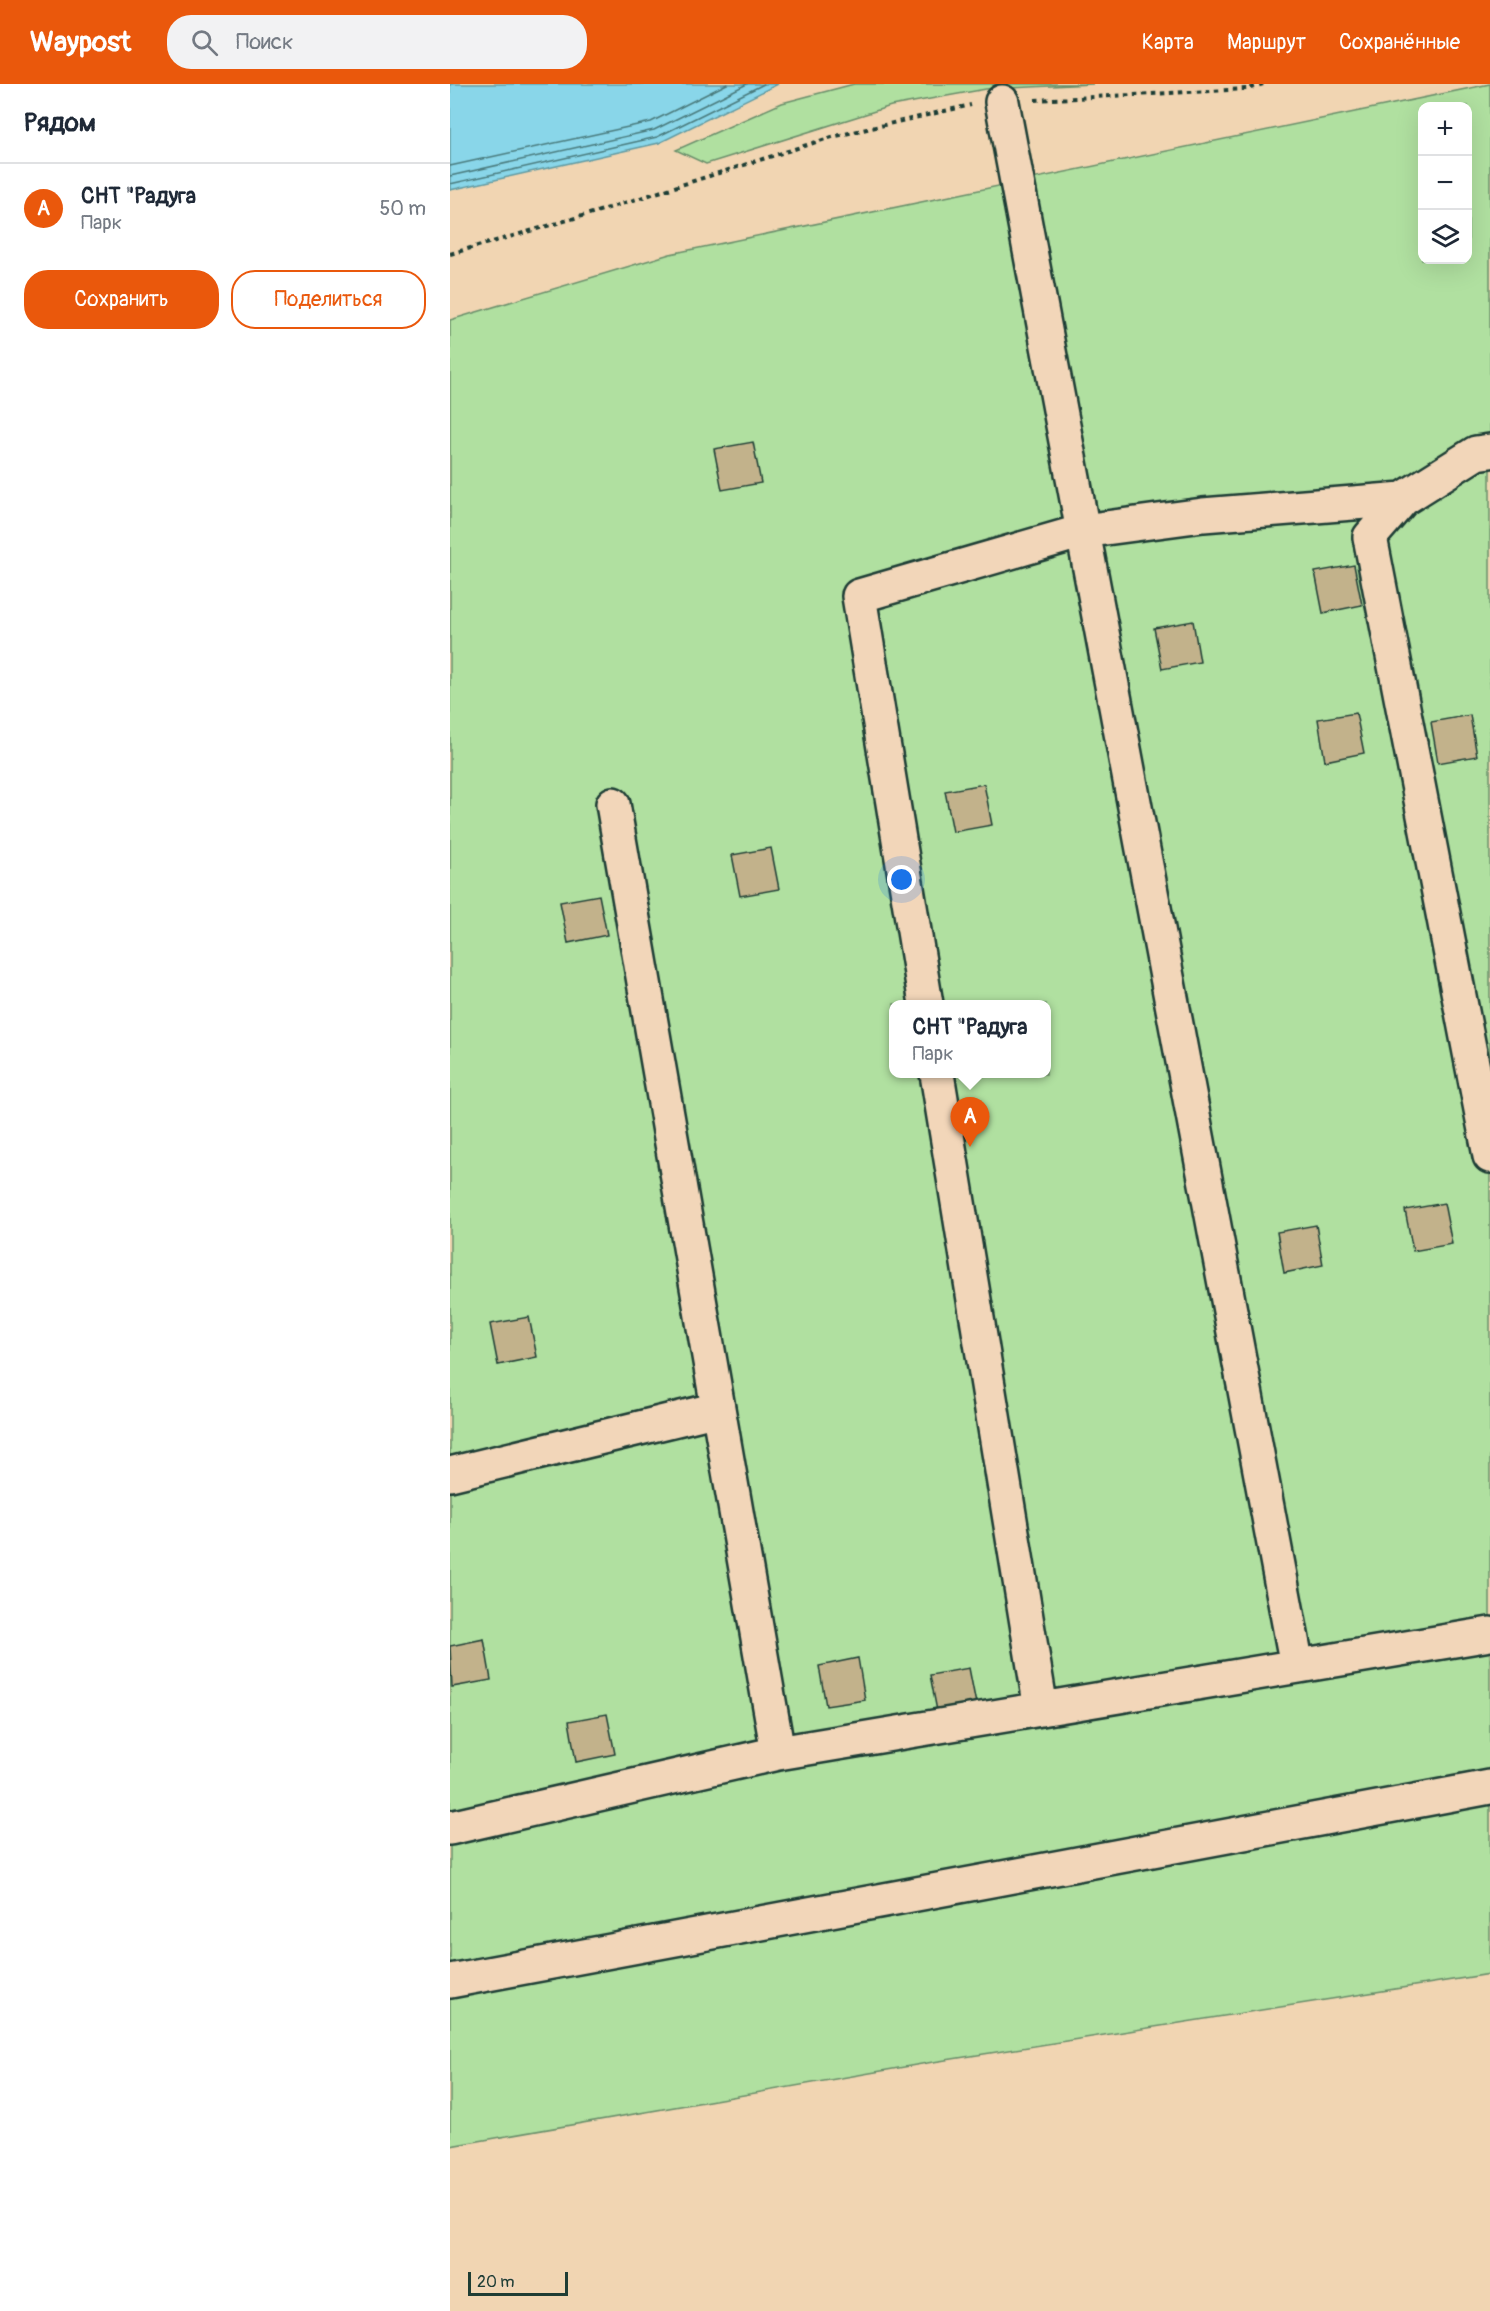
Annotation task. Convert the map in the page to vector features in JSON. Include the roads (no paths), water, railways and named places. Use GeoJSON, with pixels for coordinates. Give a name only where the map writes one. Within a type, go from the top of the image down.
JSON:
{"type":"FeatureCollection","features":[{"type":"Feature","properties":{"kind":"street"},"geometry":{"type":"LineString","coordinates":[[1002,102],[1298,1666]]}},
{"type":"Feature","properties":{"kind":"street"},"geometry":{"type":"LineString","coordinates":[[1490,451],[1476,453],[1403,499],[1370,537],[1490,1156]]}},
{"type":"Feature","properties":{"kind":"street"},"geometry":{"type":"LineString","coordinates":[[925,1000],[860,596],[1083,531],[1203,515],[1403,499]]}},
{"type":"Feature","properties":{"kind":"street"},"geometry":{"type":"LineString","coordinates":[[613,804],[778,1753]]}},
{"type":"Feature","properties":{"kind":"street"},"geometry":{"type":"LineString","coordinates":[[938,1078],[1041,1709]]}},
{"type":"Feature","properties":{"kind":"street"},"geometry":{"type":"LineString","coordinates":[[450,1474],[718,1409]]}},
{"type":"Feature","properties":{"kind":"street"},"geometry":{"type":"LineString","coordinates":[[450,1828],[778,1753],[1490,1634]]}},
{"type":"Feature","properties":{"kind":"street"},"geometry":{"type":"LineString","coordinates":[[450,1981],[1490,1787]]}},
{"type":"Feature","properties":{"kind":"water"},"geometry":{"type":"Polygon","coordinates":[[[450,84],[778,84],[659,143],[450,190],[450,84]]]}},
{"type":"Feature","properties":{"kind":"place","name":"СНТ \"Радуга"},"geometry":{"type":"Point","coordinates":[970,1147]}}]}
